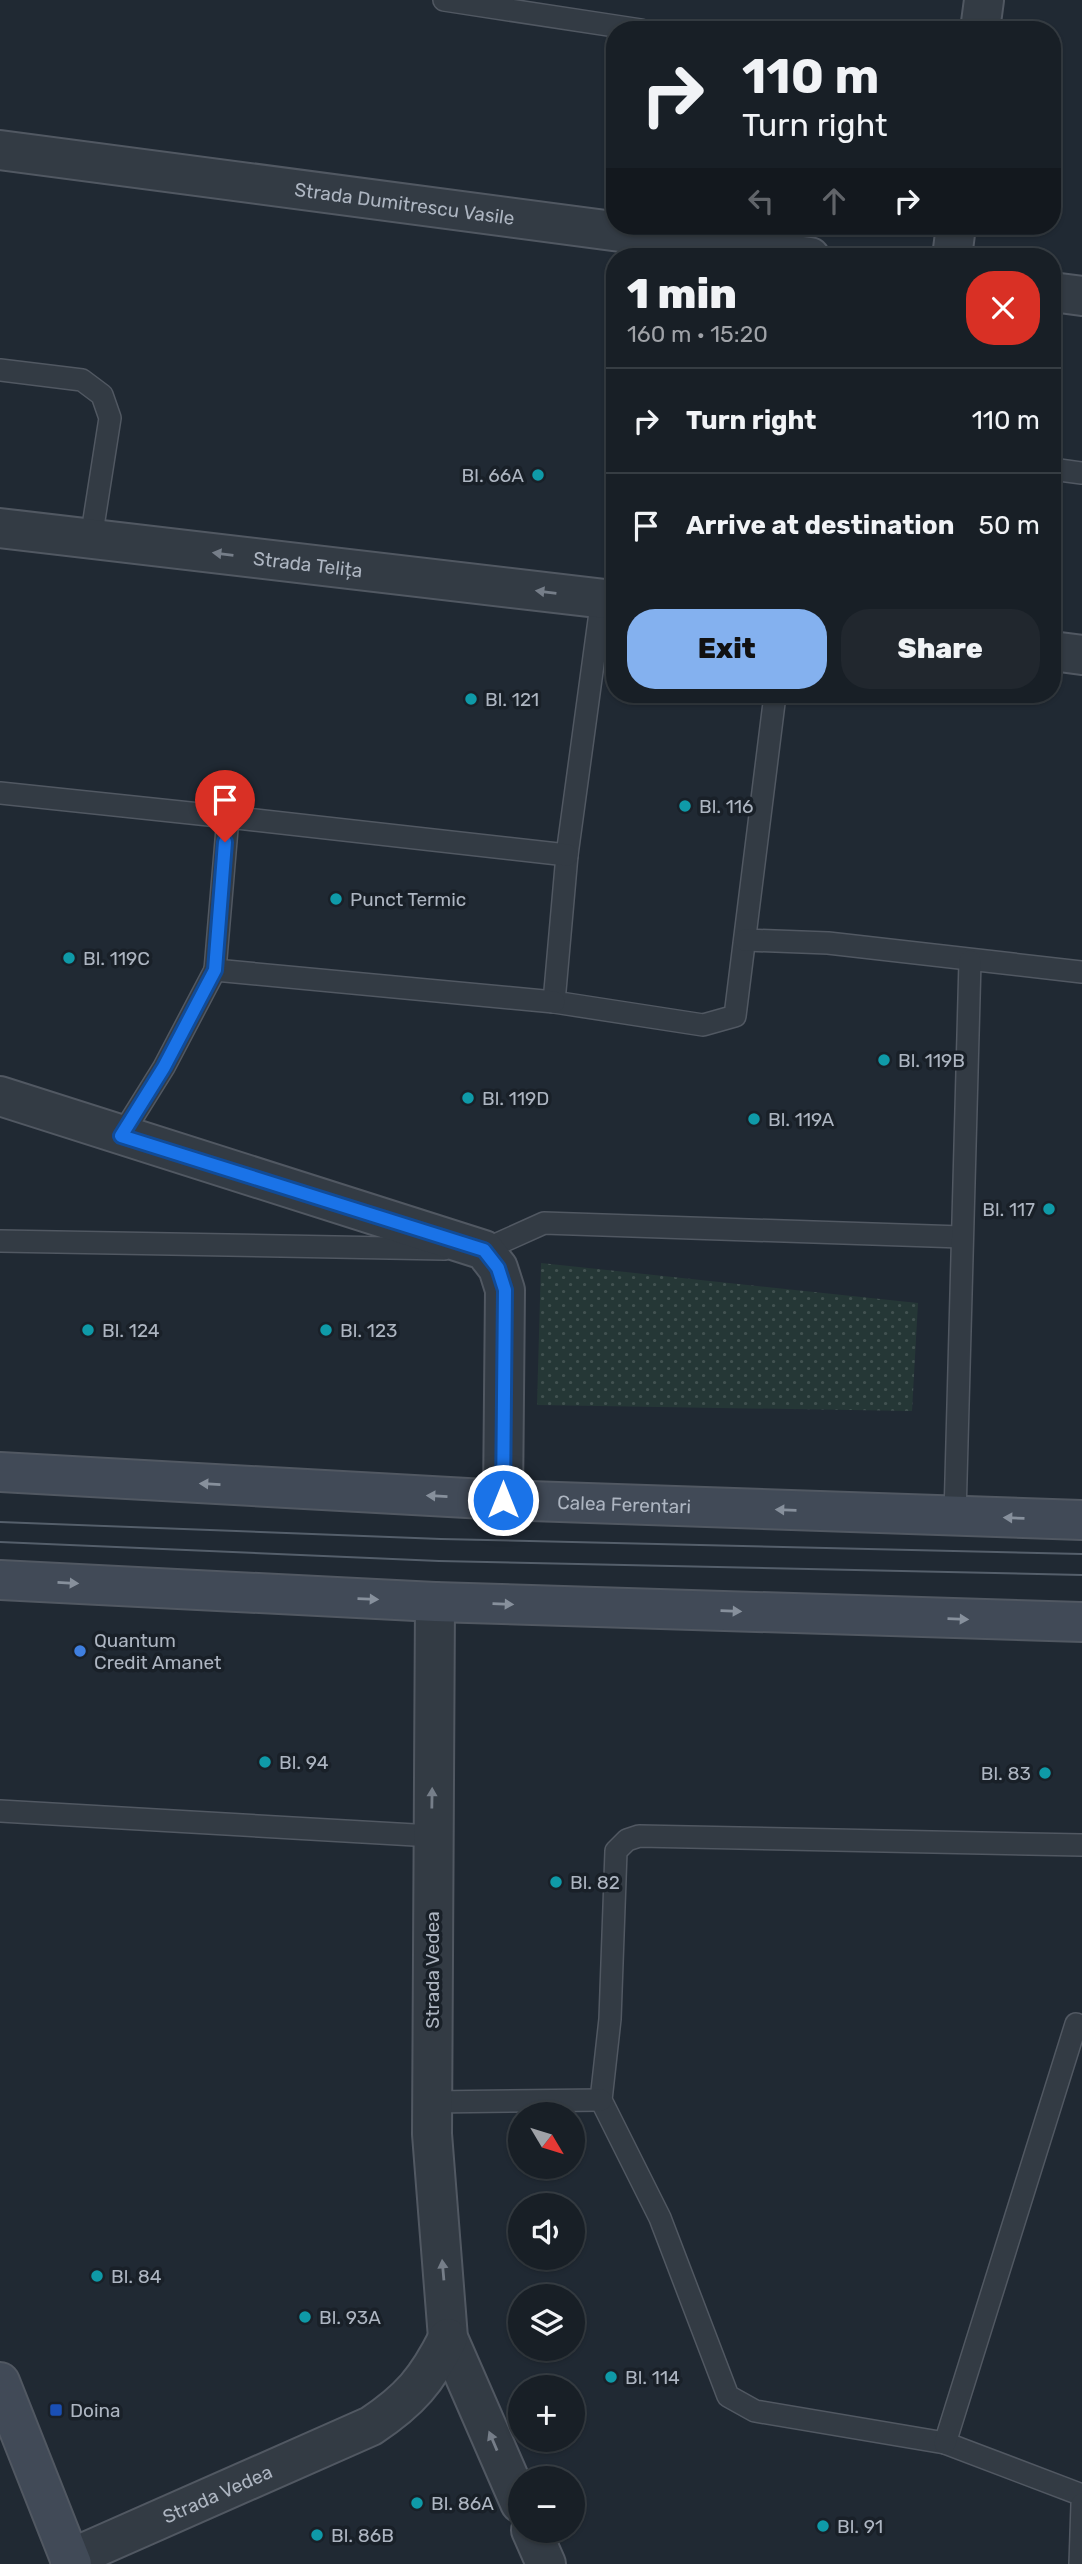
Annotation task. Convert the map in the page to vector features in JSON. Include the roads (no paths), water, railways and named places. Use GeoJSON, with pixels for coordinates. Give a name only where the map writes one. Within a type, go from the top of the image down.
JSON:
{"type":"FeatureCollection","features":[{"type":"Feature","properties":{"kind":"main road","name":"Calea Ferentari"},"geometry":{"type":"LineString","coordinates":[[0,1472],[503,1500],[1082,1520]]}},
{"type":"Feature","properties":{"kind":"main road"},"geometry":{"type":"LineString","coordinates":[[0,1580],[435,1602],[1082,1622]]}},
{"type":"Feature","properties":{"kind":"main road"},"geometry":{"type":"LineString","coordinates":[[0,2382],[66,2562]]}},
{"type":"Feature","properties":{"kind":"street"},"geometry":{"type":"LineString","coordinates":[[981,21],[984,0]]}},
{"type":"Feature","properties":{"kind":"street","name":"Strada Dumitrescu Vasile"},"geometry":{"type":"LineString","coordinates":[[0,150],[606,226]]}},
{"type":"Feature","properties":{"kind":"street","name":"Strada Dumitrescu Vasile"},"geometry":{"type":"LineString","coordinates":[[665,235],[751,248]]}},
{"type":"Feature","properties":{"kind":"street"},"geometry":{"type":"LineString","coordinates":[[1061,293],[1082,296]]}},
{"type":"Feature","properties":{"kind":"street","name":"Strada Telița"},"geometry":{"type":"LineString","coordinates":[[0,528],[606,599]]}},
{"type":"Feature","properties":{"kind":"street"},"geometry":{"type":"LineString","coordinates":[[1061,652],[1082,655]]}},
{"type":"Feature","properties":{"kind":"street"},"geometry":{"type":"LineString","coordinates":[[0,1096],[484,1250],[498,1268],[505,1290],[503,1500]]}},
{"type":"Feature","properties":{"kind":"street","name":"Strada Vedea"},"geometry":{"type":"LineString","coordinates":[[435,1602],[432,2134],[448,2338],[508,2476]]}},
{"type":"Feature","properties":{"kind":"street","name":"Strada Vedea"},"geometry":{"type":"LineString","coordinates":[[66,2562],[371,2426],[402,2405],[430,2374],[448,2338]]}},
{"type":"Feature","properties":{"kind":"lane"},"geometry":{"type":"LineString","coordinates":[[444,0],[606,25]]}},
{"type":"Feature","properties":{"kind":"lane"},"geometry":{"type":"LineString","coordinates":[[0,370],[82,380],[102,395],[110,418],[91,539]]}},
{"type":"Feature","properties":{"kind":"lane"},"geometry":{"type":"LineString","coordinates":[[1061,471],[1082,473]]}},
{"type":"Feature","properties":{"kind":"lane"},"geometry":{"type":"LineString","coordinates":[[554,1002],[567,855],[606,611]]}},
{"type":"Feature","properties":{"kind":"lane"},"geometry":{"type":"LineString","coordinates":[[215,970],[554,1002],[703,1025],[735,1016],[774,703]]}},
{"type":"Feature","properties":{"kind":"lane"},"geometry":{"type":"LineString","coordinates":[[0,793],[567,855]]}},
{"type":"Feature","properties":{"kind":"lane"},"geometry":{"type":"LineString","coordinates":[[121,1136],[164,1067],[215,970],[228,817]]}},
{"type":"Feature","properties":{"kind":"lane"},"geometry":{"type":"LineString","coordinates":[[745,940],[828,943],[1082,972]]}},
{"type":"Feature","properties":{"kind":"lane"},"geometry":{"type":"LineString","coordinates":[[955,1516],[970,961]]}},
{"type":"Feature","properties":{"kind":"lane"},"geometry":{"type":"LineString","coordinates":[[0,1241],[484,1250],[544,1223],[961,1237]]}},
{"type":"Feature","properties":{"kind":"lane"},"geometry":{"type":"LineString","coordinates":[[0,1811],[432,1836]]}},
{"type":"Feature","properties":{"kind":"lane"},"geometry":{"type":"LineString","coordinates":[[1082,1845],[639,1836],[627,1840],[616,1851],[610,2019],[601,2100],[660,2218],[728,2396],[755,2411],[944,2443],[1082,2495]]}},
{"type":"Feature","properties":{"kind":"lane"},"geometry":{"type":"LineString","coordinates":[[944,2443],[1076,2024]]}},
{"type":"Feature","properties":{"kind":"lane"},"geometry":{"type":"LineString","coordinates":[[432,2102],[601,2100]]}},
{"type":"Feature","properties":{"kind":"lane"},"geometry":{"type":"LineString","coordinates":[[1080,2564],[1082,2504]]}},
{"type":"Feature","properties":{"kind":"tram line"},"geometry":{"type":"LineString","coordinates":[[0,1522],[441,1539],[1082,1554]]}},
{"type":"Feature","properties":{"kind":"tram line"},"geometry":{"type":"LineString","coordinates":[[0,1542],[439,1561],[1082,1575]]}},
{"type":"Feature","properties":{"kind":"place","name":"Bl. 66A"},"geometry":{"type":"Point","coordinates":[538,475]}},
{"type":"Feature","properties":{"kind":"place","name":"Bl. 121"},"geometry":{"type":"Point","coordinates":[471,699]}},
{"type":"Feature","properties":{"kind":"place","name":"Bl. 116"},"geometry":{"type":"Point","coordinates":[685,806]}},
{"type":"Feature","properties":{"kind":"place","name":"Punct Termic"},"geometry":{"type":"Point","coordinates":[336,899]}},
{"type":"Feature","properties":{"kind":"place","name":"Bl. 119C"},"geometry":{"type":"Point","coordinates":[69,958]}},
{"type":"Feature","properties":{"kind":"place","name":"Bl. 119B"},"geometry":{"type":"Point","coordinates":[884,1060]}},
{"type":"Feature","properties":{"kind":"place","name":"Bl. 119D"},"geometry":{"type":"Point","coordinates":[468,1098]}},
{"type":"Feature","properties":{"kind":"place","name":"Bl. 119A"},"geometry":{"type":"Point","coordinates":[754,1119]}},
{"type":"Feature","properties":{"kind":"place","name":"Bl. 117"},"geometry":{"type":"Point","coordinates":[1049,1209]}},
{"type":"Feature","properties":{"kind":"place","name":"Bl. 124"},"geometry":{"type":"Point","coordinates":[88,1330]}},
{"type":"Feature","properties":{"kind":"place","name":"Bl. 123"},"geometry":{"type":"Point","coordinates":[326,1330]}},
{"type":"Feature","properties":{"kind":"place","name":"Quantum Credit Amanet"},"geometry":{"type":"Point","coordinates":[80,1651]}},
{"type":"Feature","properties":{"kind":"place","name":"Bl. 94"},"geometry":{"type":"Point","coordinates":[265,1762]}},
{"type":"Feature","properties":{"kind":"place","name":"Bl. 83"},"geometry":{"type":"Point","coordinates":[1045,1773]}},
{"type":"Feature","properties":{"kind":"place","name":"Bl. 82"},"geometry":{"type":"Point","coordinates":[556,1882]}},
{"type":"Feature","properties":{"kind":"place","name":"Bl. 84"},"geometry":{"type":"Point","coordinates":[97,2276]}},
{"type":"Feature","properties":{"kind":"place","name":"Bl. 93A"},"geometry":{"type":"Point","coordinates":[305,2317]}},
{"type":"Feature","properties":{"kind":"place","name":"Bl. 114"},"geometry":{"type":"Point","coordinates":[611,2377]}},
{"type":"Feature","properties":{"kind":"place","name":"Doina"},"geometry":{"type":"Point","coordinates":[56,2410]}},
{"type":"Feature","properties":{"kind":"place","name":"Bl. 86A"},"geometry":{"type":"Point","coordinates":[417,2503]}},
{"type":"Feature","properties":{"kind":"place","name":"Bl. 91"},"geometry":{"type":"Point","coordinates":[823,2526]}},
{"type":"Feature","properties":{"kind":"place","name":"Bl. 86B"},"geometry":{"type":"Point","coordinates":[317,2535]}}]}
